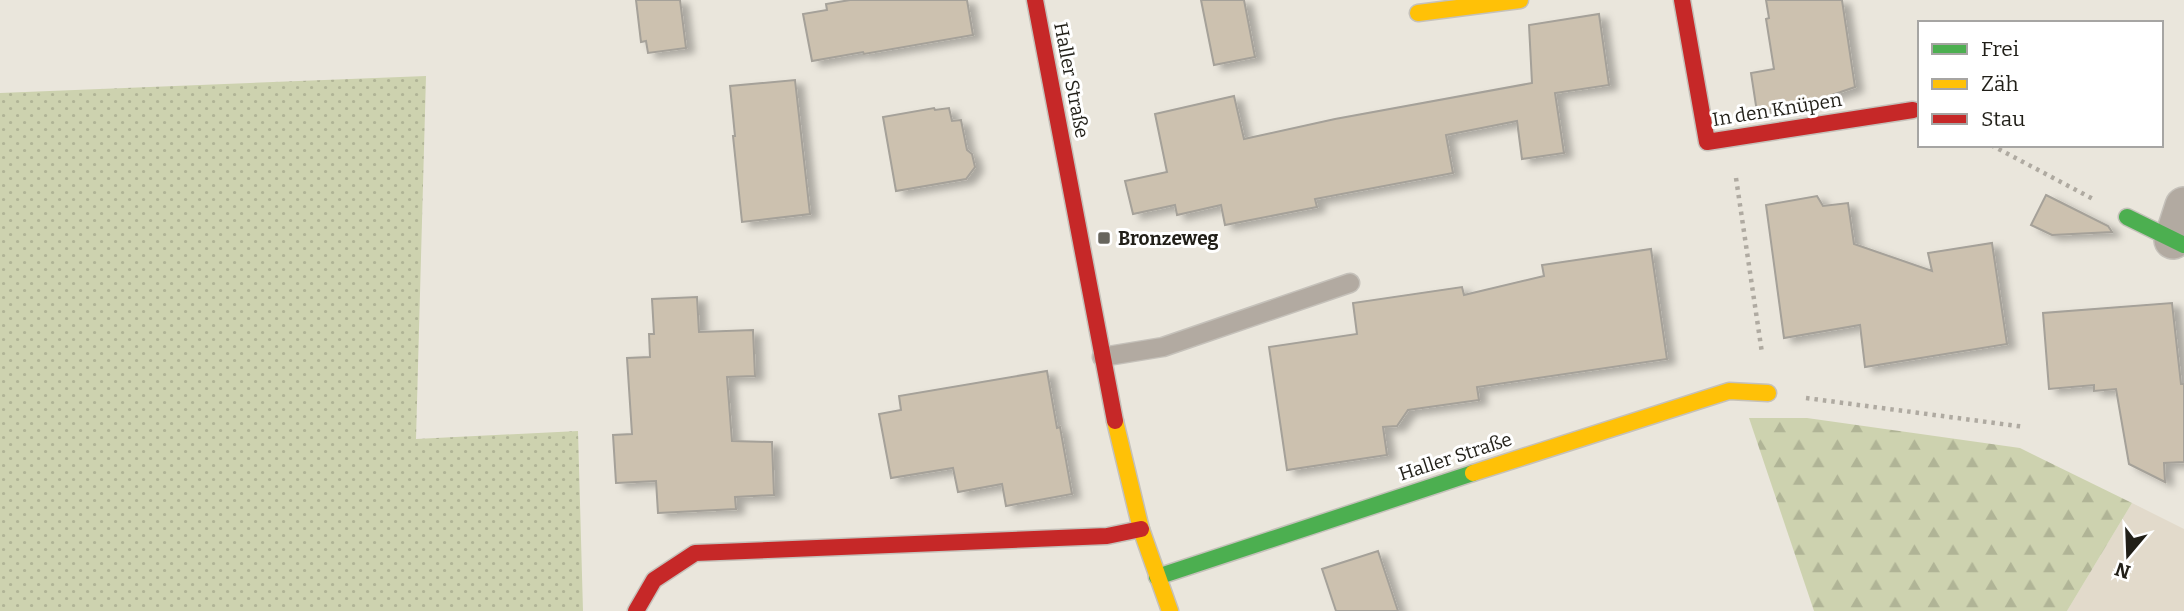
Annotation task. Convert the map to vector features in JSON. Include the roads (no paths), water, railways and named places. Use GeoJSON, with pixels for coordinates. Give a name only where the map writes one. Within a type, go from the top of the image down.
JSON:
{"type":"FeatureCollection","features":[{"type":"Feature","properties":{"kind":"street","name":"Haller Straße"},"geometry":{"type":"LineString","coordinates":[[1035,0],[1115,424],[1141,529],[1170,611]]}},
{"type":"Feature","properties":{"kind":"street"},"geometry":{"type":"LineString","coordinates":[[1418,13],[1520,0]]}},
{"type":"Feature","properties":{"kind":"street","name":"In den Knüpen"},"geometry":{"type":"LineString","coordinates":[[1682,0],[1707,142],[1913,110]]}},
{"type":"Feature","properties":{"kind":"street"},"geometry":{"type":"LineString","coordinates":[[2127,217],[2180,230]]}},
{"type":"Feature","properties":{"kind":"street","name":"Haller Straße"},"geometry":{"type":"LineString","coordinates":[[1157,577],[1729,391],[1768,393]]}},
{"type":"Feature","properties":{"kind":"street"},"geometry":{"type":"LineString","coordinates":[[636,611],[654,580],[695,553],[1107,536],[1141,529]]}},
{"type":"Feature","properties":{"kind":"lane"},"geometry":{"type":"LineString","coordinates":[[1102,357],[1163,347],[1350,283]]}},
{"type":"Feature","properties":{"kind":"place","name":"Bronzeweg"},"geometry":{"type":"Point","coordinates":[1104,238]}}]}
